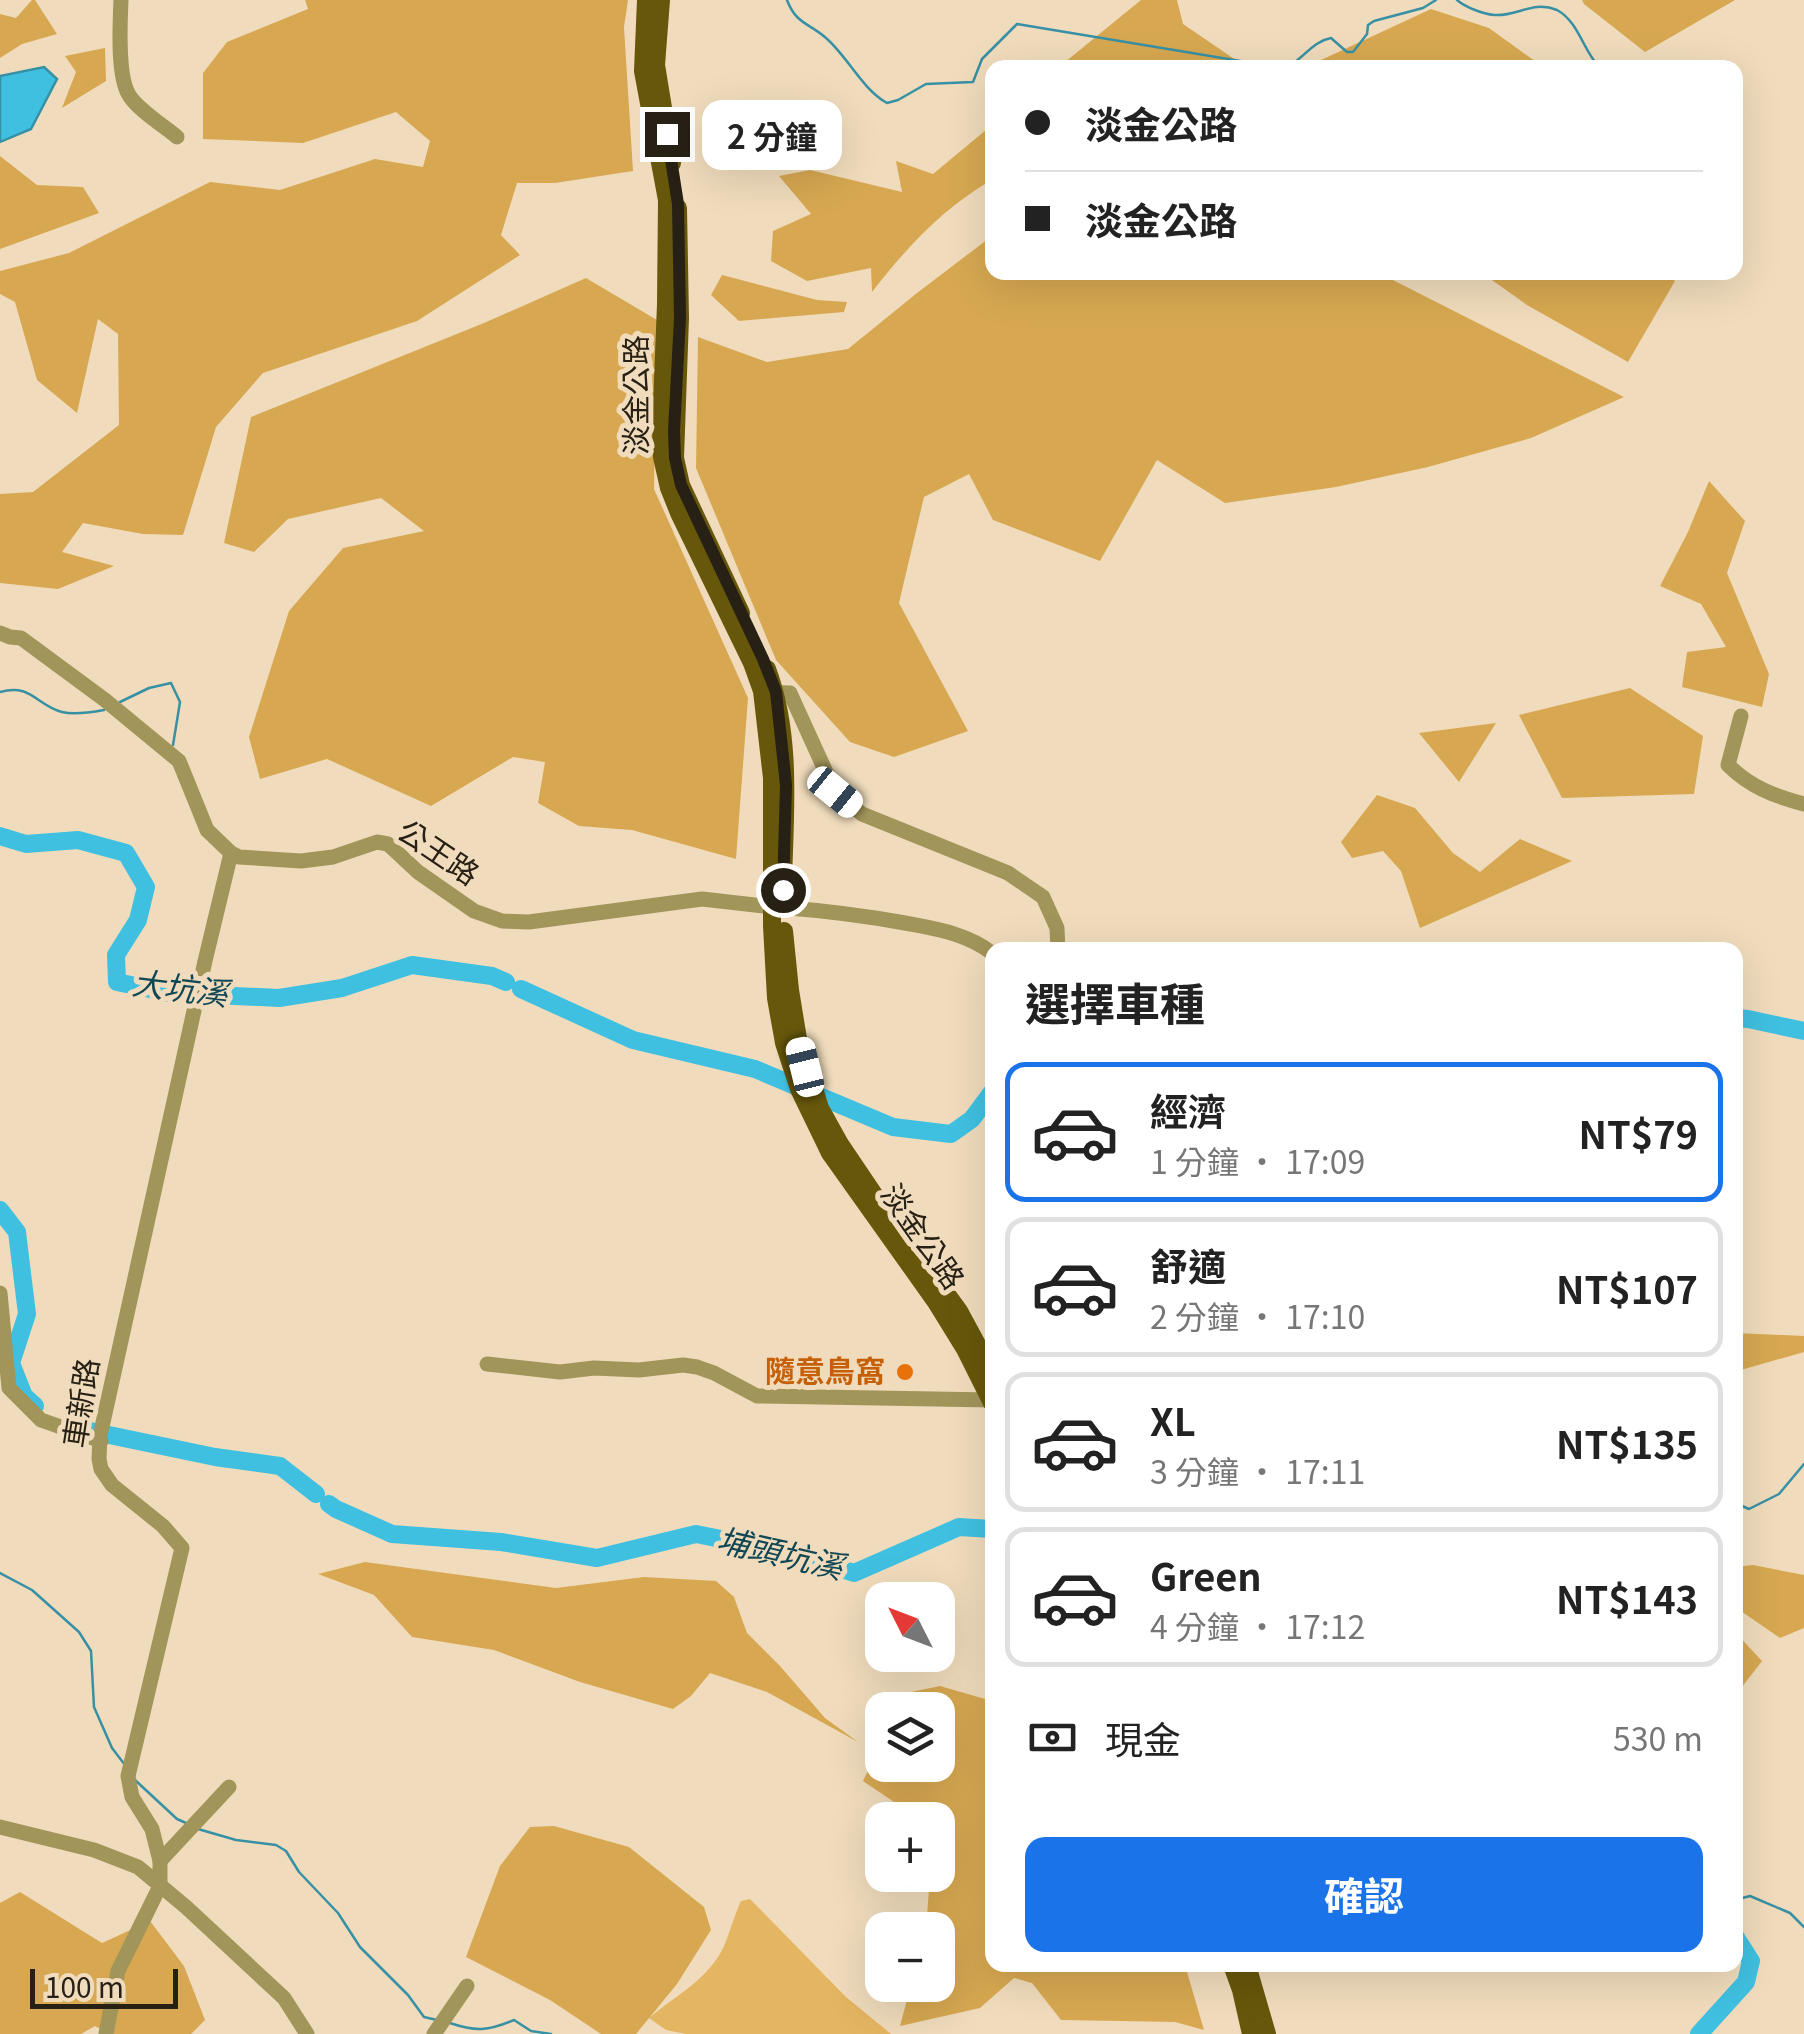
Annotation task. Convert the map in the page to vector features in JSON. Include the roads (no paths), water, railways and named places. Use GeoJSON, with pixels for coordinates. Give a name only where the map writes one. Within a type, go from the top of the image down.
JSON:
{"type":"FeatureCollection","features":[{"type":"Feature","properties":{"kind":"main road","name":"淡金公路"},"geometry":{"type":"LineString","coordinates":[[646,0],[643,71],[667,200],[662,457],[680,513],[769,692]]}},
{"type":"Feature","properties":{"kind":"main road","name":"淡金公路"},"geometry":{"type":"LineString","coordinates":[[662,0],[656,65],[678,204],[680,318],[675,458],[681,485],[763,659],[769,692],[777,908],[776,998],[798,1067],[842,1172],[950,1325],[985,1388]]}},
{"type":"Feature","properties":{"kind":"main road","name":"淡金公路"},"geometry":{"type":"LineString","coordinates":[[813,1106],[959,1311],[985,1359]]}},
{"type":"Feature","properties":{"kind":"main road"},"geometry":{"type":"LineString","coordinates":[[1234,1972],[1251,2034]]}},
{"type":"Feature","properties":{"kind":"main road"},"geometry":{"type":"LineString","coordinates":[[1249,1972],[1268,2034]]}},
{"type":"Feature","properties":{"kind":"street"},"geometry":{"type":"LineString","coordinates":[[121,0],[119,35],[130,98],[177,137]]}},
{"type":"Feature","properties":{"kind":"street"},"geometry":{"type":"LineString","coordinates":[[0,632],[21,638],[179,761],[207,830],[231,854]]}},
{"type":"Feature","properties":{"kind":"street"},"geometry":{"type":"LineString","coordinates":[[769,692],[790,693],[835,792],[862,814],[1008,873],[1043,896],[1057,928],[1058,942]]}},
{"type":"Feature","properties":{"kind":"street"},"geometry":{"type":"LineString","coordinates":[[1741,716],[1728,765],[1743,780],[1773,796],[1804,804]]}},
{"type":"Feature","properties":{"kind":"street","name":"公王路"},"geometry":{"type":"LineString","coordinates":[[231,854],[302,861],[332,857],[377,842],[388,844],[418,872],[474,911],[502,920],[528,922],[702,898],[843,912],[949,932],[985,947]]}},
{"type":"Feature","properties":{"kind":"street","name":"車新路"},"geometry":{"type":"LineString","coordinates":[[112,2033],[118,1970],[160,1886],[160,1861],[152,1829],[132,1797],[129,1770],[182,1548],[112,1485],[98,1459],[100,1439],[231,854]]}},
{"type":"Feature","properties":{"kind":"street"},"geometry":{"type":"LineString","coordinates":[[0,1294],[8,1388],[41,1420],[100,1439]]}},
{"type":"Feature","properties":{"kind":"street"},"geometry":{"type":"LineString","coordinates":[[486,1364],[560,1372],[683,1365],[714,1373],[757,1396],[985,1401]]}},
{"type":"Feature","properties":{"kind":"street"},"geometry":{"type":"LineString","coordinates":[[160,1861],[229,1787]]}},
{"type":"Feature","properties":{"kind":"street"},"geometry":{"type":"LineString","coordinates":[[0,1827],[116,1857],[138,1867],[186,1906],[284,1998],[306,2034]]}},
{"type":"Feature","properties":{"kind":"street"},"geometry":{"type":"LineString","coordinates":[[439,2025],[467,1986]]}},
{"type":"Feature","properties":{"kind":"water"},"geometry":{"type":"Polygon","coordinates":[[[44,67],[57,79],[31,129],[0,142],[0,76],[44,67]]]}},
{"type":"Feature","properties":{"kind":"waterway"},"geometry":{"type":"LineString","coordinates":[[787,0],[799,19],[826,38],[870,90],[887,103],[926,84],[973,82],[982,59],[1017,24],[1234,60]]}},
{"type":"Feature","properties":{"kind":"waterway"},"geometry":{"type":"LineString","coordinates":[[1298,60],[1331,38],[1347,52],[1353,52],[1374,21],[1423,8],[1436,0]]}},
{"type":"Feature","properties":{"kind":"waterway"},"geometry":{"type":"LineString","coordinates":[[1457,0],[1494,15],[1540,7],[1557,10],[1571,22],[1594,60]]}},
{"type":"Feature","properties":{"kind":"waterway"},"geometry":{"type":"LineString","coordinates":[[120,702],[171,683],[180,702],[173,745]]}},
{"type":"Feature","properties":{"kind":"waterway"},"geometry":{"type":"LineString","coordinates":[[0,692],[19,690],[67,713],[104,710]]}},
{"type":"Feature","properties":{"kind":"waterway","name":"大坑溪"},"geometry":{"type":"LineString","coordinates":[[0,836],[26,844],[78,840],[126,853],[146,887],[138,920],[116,955],[117,982],[169,993],[279,998],[342,988],[412,965],[492,976],[506,982]]}},
{"type":"Feature","properties":{"kind":"waterway","name":"大坑溪"},"geometry":{"type":"LineString","coordinates":[[521,989],[633,1040],[755,1069],[893,1127],[951,1134],[972,1119],[985,1101]]}},
{"type":"Feature","properties":{"kind":"waterway","name":"大坑溪"},"geometry":{"type":"LineString","coordinates":[[1743,1019],[1804,1031]]}},
{"type":"Feature","properties":{"kind":"waterway","name":"埔頭坑溪"},"geometry":{"type":"LineString","coordinates":[[0,1210],[17,1232],[27,1314],[11,1363],[24,1396],[35,1406]]}},
{"type":"Feature","properties":{"kind":"waterway","name":"埔頭坑溪"},"geometry":{"type":"LineString","coordinates":[[85,1430],[280,1466],[316,1494]]}},
{"type":"Feature","properties":{"kind":"waterway"},"geometry":{"type":"LineString","coordinates":[[1743,1506],[1749,1509],[1779,1494],[1804,1464]]}},
{"type":"Feature","properties":{"kind":"waterway","name":"埔頭坑溪"},"geometry":{"type":"LineString","coordinates":[[329,1504],[392,1534],[501,1542],[597,1558],[696,1534],[795,1554],[854,1573],[959,1527],[985,1529]]}},
{"type":"Feature","properties":{"kind":"waterway"},"geometry":{"type":"LineString","coordinates":[[0,1573],[32,1590],[79,1632],[91,1651],[94,1707],[112,1748],[125,1765]]}},
{"type":"Feature","properties":{"kind":"waterway"},"geometry":{"type":"LineString","coordinates":[[135,1780],[186,1823]]}},
{"type":"Feature","properties":{"kind":"waterway"},"geometry":{"type":"LineString","coordinates":[[198,1829],[236,1840],[276,1845],[286,1851],[299,1872],[338,1913],[360,1947],[408,1995],[424,2017],[437,2020]]}},
{"type":"Feature","properties":{"kind":"waterway"},"geometry":{"type":"LineString","coordinates":[[1743,1898],[1750,1896],[1790,1913],[1804,1927]]}},
{"type":"Feature","properties":{"kind":"waterway","name":"埔頭坑溪"},"geometry":{"type":"LineString","coordinates":[[1699,2034],[1746,1982],[1751,1961],[1743,1948]]}},
{"type":"Feature","properties":{"kind":"waterway"},"geometry":{"type":"LineString","coordinates":[[450,2023],[482,2029],[514,2020],[531,2031],[551,2034]]}},
{"type":"Feature","properties":{"kind":"place","name":"隨意鳥窩"},"geometry":{"type":"Point","coordinates":[905,1372]}}]}
